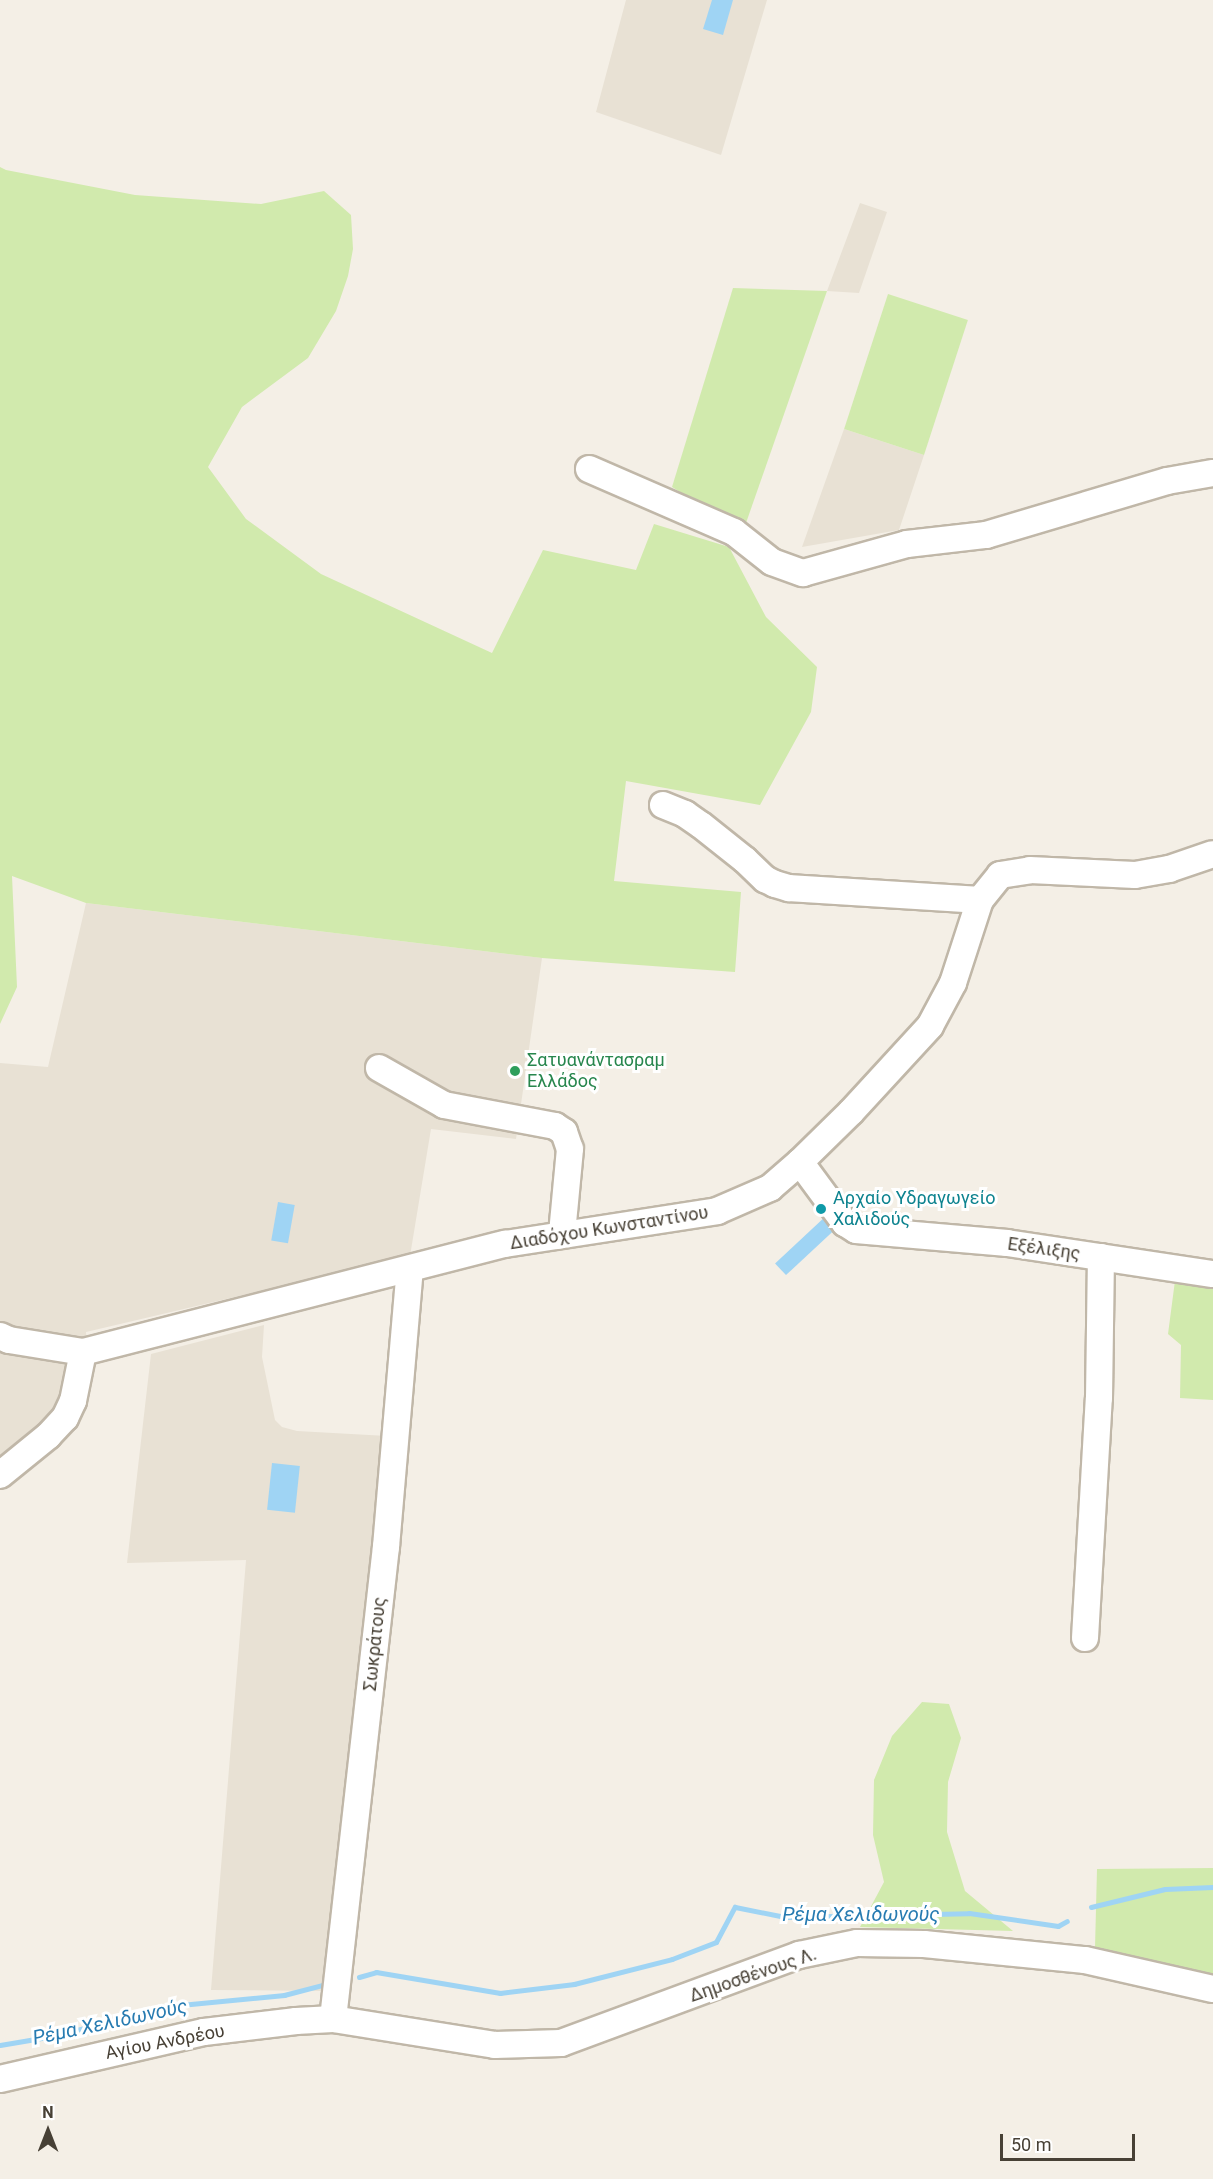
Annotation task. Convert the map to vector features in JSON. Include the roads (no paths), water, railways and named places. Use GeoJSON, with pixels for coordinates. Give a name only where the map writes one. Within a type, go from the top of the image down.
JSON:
{"type":"FeatureCollection","features":[{"type":"Feature","properties":{"kind":"street"},"geometry":{"type":"LineString","coordinates":[[590,469],[734,532],[772,562],[803,573],[907,544],[986,535],[1155,484],[1213,473]]}},
{"type":"Feature","properties":{"kind":"street"},"geometry":{"type":"LineString","coordinates":[[663,806],[686,814],[746,860],[765,879],[775,884],[789,888],[980,900]]}},
{"type":"Feature","properties":{"kind":"street","name":"Διαδόχου Κωνσταντίνου"},"geometry":{"type":"LineString","coordinates":[[83,1352],[505,1244],[717,1211],[770,1188],[851,1112],[930,1026],[953,983],[980,900],[1000,875],[1030,870],[1135,875],[1169,869],[1213,854]]}},
{"type":"Feature","properties":{"kind":"street"},"geometry":{"type":"LineString","coordinates":[[379,1068],[444,1105],[555,1126],[564,1132],[570,1149],[562,1234]]}},
{"type":"Feature","properties":{"kind":"street","name":"Εξέλιξης"},"geometry":{"type":"LineString","coordinates":[[800,1162],[845,1223],[856,1230],[1007,1244],[1213,1274]]}},
{"type":"Feature","properties":{"kind":"street"},"geometry":{"type":"LineString","coordinates":[[1085,1638],[1099,1398],[1101,1257]]}},
{"type":"Feature","properties":{"kind":"street","name":"Σωκράτους"},"geometry":{"type":"LineString","coordinates":[[333,2019],[386,1547],[410,1269]]}},
{"type":"Feature","properties":{"kind":"street"},"geometry":{"type":"LineString","coordinates":[[0,1336],[9,1340],[83,1352],[74,1401],[65,1418],[48,1436],[0,1475]]}},
{"type":"Feature","properties":{"kind":"street","name":"Δημοσθένους Λ."},"geometry":{"type":"LineString","coordinates":[[333,2019],[495,2045],[561,2043],[799,1955],[857,1943],[924,1944],[1084,1960],[1213,1989]]}},
{"type":"Feature","properties":{"kind":"street","name":"Αγίου Ανδρέου"},"geometry":{"type":"LineString","coordinates":[[0,2079],[204,2032],[333,2019]]}},
{"type":"Feature","properties":{"kind":"water"},"geometry":{"type":"Polygon","coordinates":[[[712,0],[733,0],[723,35],[703,29],[712,0]]]}},
{"type":"Feature","properties":{"kind":"water"},"geometry":{"type":"Polygon","coordinates":[[[278,1202],[295,1205],[288,1243],[271,1240],[278,1202]]]}},
{"type":"Feature","properties":{"kind":"water"},"geometry":{"type":"Polygon","coordinates":[[[827,1215],[838,1227],[786,1275],[775,1263],[827,1215]]]}},
{"type":"Feature","properties":{"kind":"water"},"geometry":{"type":"Polygon","coordinates":[[[272,1463],[300,1466],[295,1513],[267,1510],[272,1463]]]}},
{"type":"Feature","properties":{"kind":"waterway","name":"Ρέμα Χελιδωνούς"},"geometry":{"type":"LineString","coordinates":[[1091,1907],[1165,1889],[1213,1887]]}},
{"type":"Feature","properties":{"kind":"waterway","name":"Ρέμα Χελιδωνούς"},"geometry":{"type":"LineString","coordinates":[[359,1977],[376,1972],[500,1993],[574,1984],[672,1959],[716,1942],[735,1907],[785,1917],[969,1913],[1058,1926],[1067,1921]]}},
{"type":"Feature","properties":{"kind":"waterway","name":"Ρέμα Χελιδωνούς"},"geometry":{"type":"LineString","coordinates":[[0,2045],[53,2036],[170,2006],[284,1995],[326,1984]]}},
{"type":"Feature","properties":{"kind":"place","name":"Σατυανάντασραμ Ελλάδος"},"geometry":{"type":"Point","coordinates":[515,1071]}},
{"type":"Feature","properties":{"kind":"place","name":"Αρχαίο Υδραγωγείο Χαλιδούς"},"geometry":{"type":"Point","coordinates":[821,1209]}}]}
